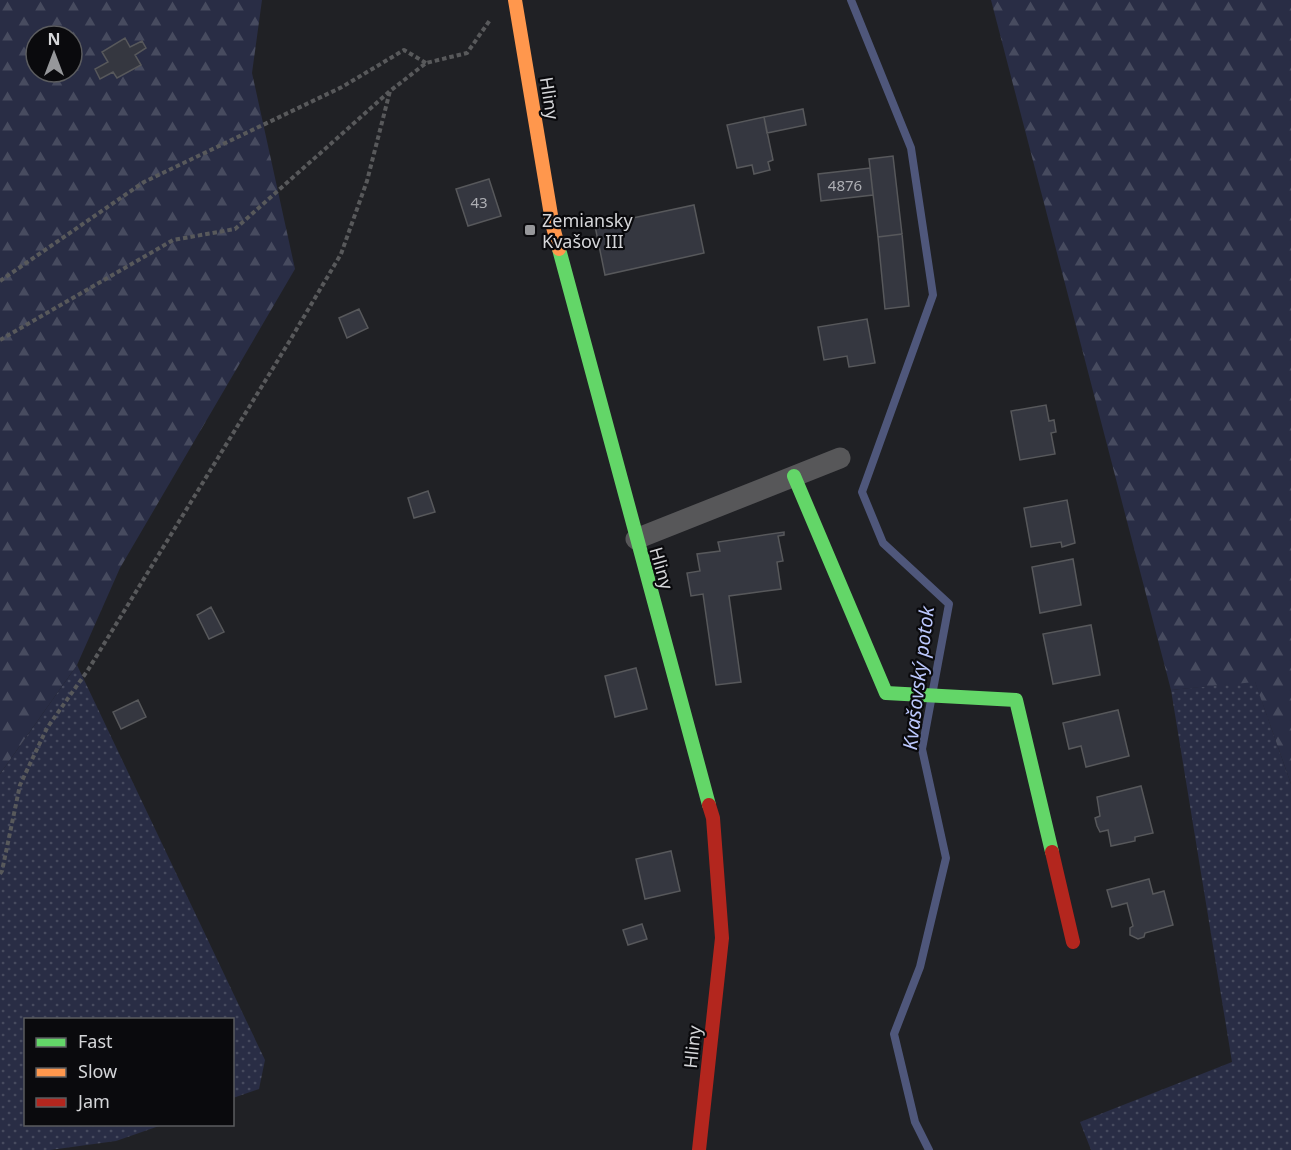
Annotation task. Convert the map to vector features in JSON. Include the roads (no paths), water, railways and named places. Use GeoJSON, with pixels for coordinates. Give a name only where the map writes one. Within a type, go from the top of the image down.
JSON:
{"type":"FeatureCollection","features":[{"type":"Feature","properties":{"kind":"street","name":"Hliny"},"geometry":{"type":"LineString","coordinates":[[515,0],[553,227],[713,818],[722,938],[699,1150]]}},
{"type":"Feature","properties":{"kind":"street"},"geometry":{"type":"LineString","coordinates":[[636,539],[840,458]]}},
{"type":"Feature","properties":{"kind":"street"},"geometry":{"type":"LineString","coordinates":[[794,476],[886,693],[1016,700],[1073,942]]}},
{"type":"Feature","properties":{"kind":"waterway","name":"Kvašovský potok"},"geometry":{"type":"LineString","coordinates":[[851,0],[911,148],[933,295],[862,492],[883,543],[949,604],[922,749],[946,858],[920,967],[894,1034],[915,1122],[929,1150]]}},
{"type":"Feature","properties":{"kind":"place","name":"Zemiansky Kvašov III"},"geometry":{"type":"Point","coordinates":[530,230]}}]}
